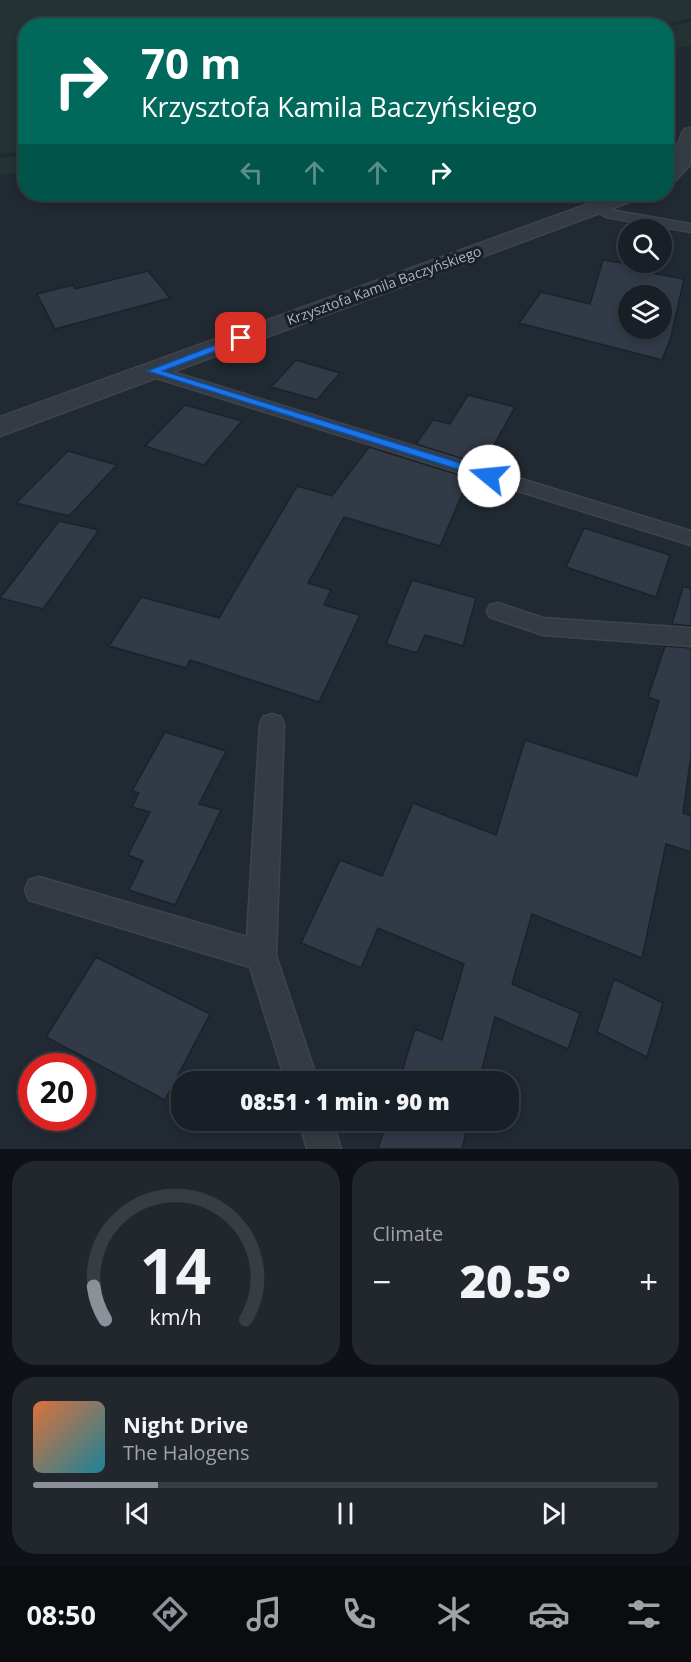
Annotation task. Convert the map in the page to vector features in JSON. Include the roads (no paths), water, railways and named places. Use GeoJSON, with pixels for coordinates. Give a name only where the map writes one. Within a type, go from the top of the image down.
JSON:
{"type":"FeatureCollection","features":[{"type":"Feature","properties":{"kind":"street"},"geometry":{"type":"LineString","coordinates":[[674,171],[680,165],[691,133]]}},
{"type":"Feature","properties":{"kind":"street","name":"Krzysztofa Kamila Baczyńskiego"},"geometry":{"type":"LineString","coordinates":[[0,427],[612,201]]}},
{"type":"Feature","properties":{"kind":"lane"},"geometry":{"type":"LineString","coordinates":[[594,207],[606,213],[691,228]]}},
{"type":"Feature","properties":{"kind":"lane"},"geometry":{"type":"LineString","coordinates":[[153,371],[691,538]]}},
{"type":"Feature","properties":{"kind":"lane"},"geometry":{"type":"LineString","coordinates":[[498,611],[543,626],[691,637]]}},
{"type":"Feature","properties":{"kind":"lane"},"geometry":{"type":"LineString","coordinates":[[272,724],[261,956],[298,1071]]}},
{"type":"Feature","properties":{"kind":"lane"},"geometry":{"type":"LineString","coordinates":[[39,890],[261,956]]}},
{"type":"Feature","properties":{"kind":"lane"},"geometry":{"type":"LineString","coordinates":[[318,1131],[324,1149]]}}]}
